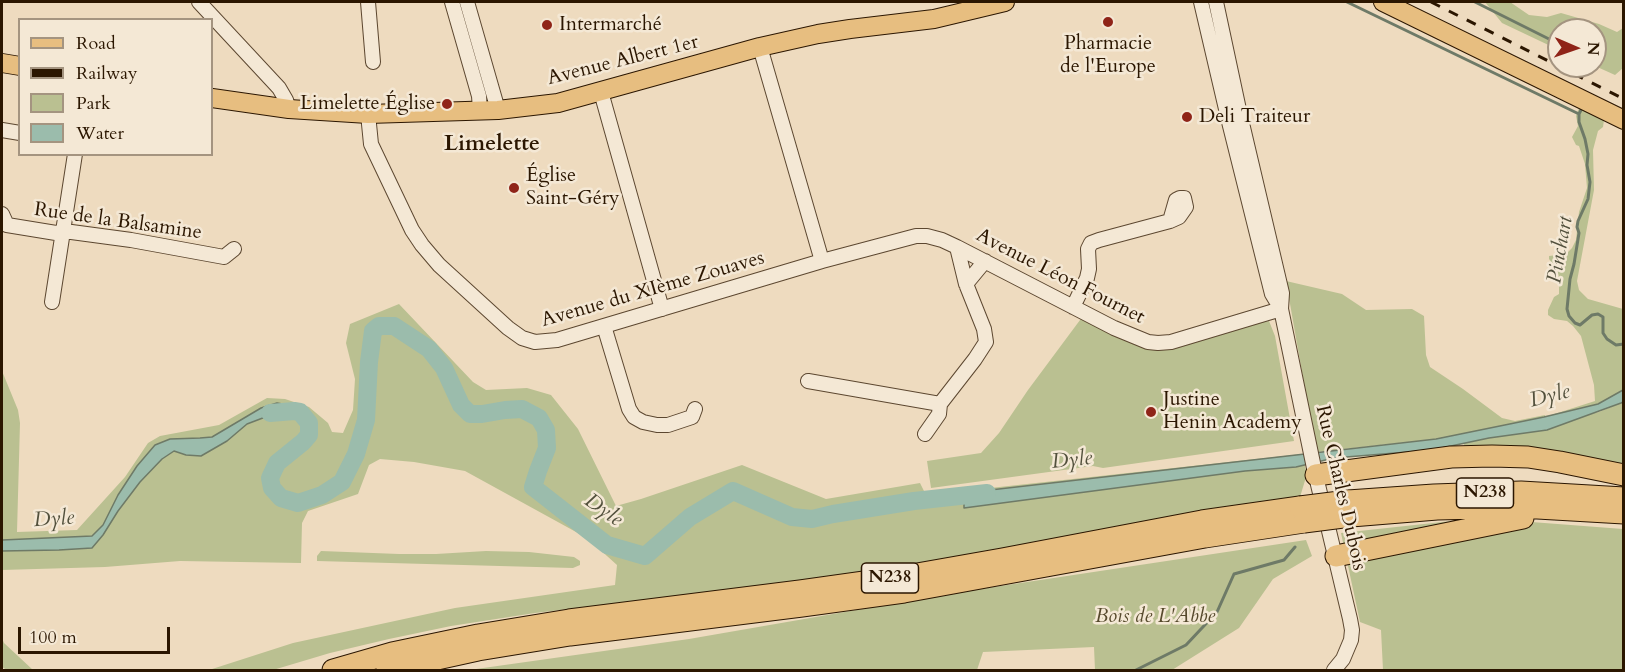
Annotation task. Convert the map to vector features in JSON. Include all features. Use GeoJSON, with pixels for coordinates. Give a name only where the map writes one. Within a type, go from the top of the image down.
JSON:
{"type":"FeatureCollection","features":[{"type":"Feature","properties":{"kind":"highway"},"geometry":{"type":"LineString","coordinates":[[1315,472],[1451,457],[1492,456],[1560,462],[1623,475]]}},
{"type":"Feature","properties":{"kind":"highway","name":"N238"},"geometry":{"type":"LineString","coordinates":[[333,670],[392,653],[477,635],[569,620],[900,577],[1002,560],[1202,521],[1302,514],[1434,495],[1521,492],[1623,498]]}},
{"type":"Feature","properties":{"kind":"highway","name":"N238"},"geometry":{"type":"LineString","coordinates":[[1349,508],[1520,507],[1623,513]]}},
{"type":"Feature","properties":{"kind":"highway"},"geometry":{"type":"LineString","coordinates":[[1336,556],[1521,518],[1580,518],[1596,510]]}},
{"type":"Feature","properties":{"kind":"highway","name":"N238"},"geometry":{"type":"LineString","coordinates":[[387,670],[478,650],[570,635],[904,592],[1216,535],[1302,514]]}},
{"type":"Feature","properties":{"kind":"highway"},"geometry":{"type":"LineString","coordinates":[[427,670],[478,650]]}},
{"type":"Feature","properties":{"kind":"main road","name":"Avenue Albert 1er"},"geometry":{"type":"LineString","coordinates":[[213,98],[280,107],[368,114],[489,110],[558,103],[760,47],[839,31],[934,19],[1005,2]]}},
{"type":"Feature","properties":{"kind":"main road"},"geometry":{"type":"LineString","coordinates":[[1383,2],[1617,117]]}},
{"type":"Feature","properties":{"kind":"main road"},"geometry":{"type":"LineString","coordinates":[[2,63],[18,66]]}},
{"type":"Feature","properties":{"kind":"street"},"geometry":{"type":"LineString","coordinates":[[199,2],[272,82],[280,107]]}},
{"type":"Feature","properties":{"kind":"street"},"geometry":{"type":"LineString","coordinates":[[368,2],[373,63]]}},
{"type":"Feature","properties":{"kind":"street"},"geometry":{"type":"LineString","coordinates":[[452,2],[479,96],[489,110]]}},
{"type":"Feature","properties":{"kind":"street"},"geometry":{"type":"LineString","coordinates":[[467,2],[489,110]]}},
{"type":"Feature","properties":{"kind":"street","name":"Rue Charles Dubois"},"geometry":{"type":"LineString","coordinates":[[1201,2],[1218,43]]}},
{"type":"Feature","properties":{"kind":"street","name":"Rue Charles Dubois"},"geometry":{"type":"LineString","coordinates":[[1216,2],[1218,43],[1272,294],[1281,309],[1315,472],[1352,630],[1348,648],[1334,670]]}},
{"type":"Feature","properties":{"kind":"street"},"geometry":{"type":"LineString","coordinates":[[760,47],[822,261]]}},
{"type":"Feature","properties":{"kind":"street"},"geometry":{"type":"LineString","coordinates":[[601,92],[662,309]]}},
{"type":"Feature","properties":{"kind":"street","name":"Avenue du XIème Zouaves"},"geometry":{"type":"LineString","coordinates":[[368,114],[371,144],[412,230],[431,257],[508,328],[522,338],[543,342],[822,261]]}},
{"type":"Feature","properties":{"kind":"street"},"geometry":{"type":"LineString","coordinates":[[2,130],[18,133]]}},
{"type":"Feature","properties":{"kind":"street"},"geometry":{"type":"LineString","coordinates":[[52,303],[75,156]]}},
{"type":"Feature","properties":{"kind":"street"},"geometry":{"type":"LineString","coordinates":[[1073,307],[1088,278],[1088,249],[1091,243],[1170,220]]}},
{"type":"Feature","properties":{"kind":"street","name":"Rue de la Balsamine"},"geometry":{"type":"LineString","coordinates":[[3,223],[56,233],[64,231],[131,240],[229,257]]}},
{"type":"Feature","properties":{"kind":"street","name":"Avenue Léon Fournet"},"geometry":{"type":"LineString","coordinates":[[822,261],[916,236],[935,238],[1141,340],[1158,343],[1171,342],[1281,309]]}},
{"type":"Feature","properties":{"kind":"street"},"geometry":{"type":"LineString","coordinates":[[925,434],[939,414],[940,404],[986,342],[984,329],[966,284],[957,247]]}},
{"type":"Feature","properties":{"kind":"street"},"geometry":{"type":"LineString","coordinates":[[966,284],[985,261]]}},
{"type":"Feature","properties":{"kind":"street"},"geometry":{"type":"LineString","coordinates":[[604,326],[629,409],[634,417],[643,422],[668,426],[692,417],[695,409]]}},
{"type":"Feature","properties":{"kind":"street"},"geometry":{"type":"LineString","coordinates":[[808,381],[940,404]]}},
{"type":"Feature","properties":{"kind":"green space"},"geometry":{"type":"Polygon","coordinates":[[[1485,2],[1510,2],[1529,15],[1547,17],[1561,13],[1578,18],[1547,18],[1547,44],[1502,23],[1485,2]]]}},
{"type":"Feature","properties":{"kind":"green space"},"geometry":{"type":"Polygon","coordinates":[[[1607,28],[1617,32],[1623,28],[1623,68],[1615,75],[1607,71],[1607,28]]]}},
{"type":"Feature","properties":{"kind":"green space"},"geometry":{"type":"Polygon","coordinates":[[[1579,108],[1588,109],[1604,120],[1603,127],[1598,131],[1593,150],[1594,190],[1577,281],[1579,290],[1588,299],[1623,309],[1623,390],[1598,404],[1548,416],[1595,401],[1594,385],[1581,336],[1567,321],[1554,319],[1548,315],[1554,297],[1559,294],[1557,269],[1549,256],[1566,254],[1572,248],[1576,240],[1579,212],[1587,188],[1585,164],[1579,146],[1572,137],[1578,126],[1576,116],[1579,108]]]}},
{"type":"Feature","properties":{"kind":"green space"},"geometry":{"type":"Polygon","coordinates":[[[1286,281],[1342,294],[1366,310],[1412,309],[1424,316],[1426,355],[1430,367],[1502,418],[1515,421],[1545,415],[1545,417],[1436,439],[1316,452],[1286,281]]]}},
{"type":"Feature","properties":{"kind":"green space"},"geometry":{"type":"Polygon","coordinates":[[[399,304],[473,382],[486,390],[527,388],[551,395],[578,429],[616,506],[742,465],[826,499],[920,483],[926,495],[1302,454],[1307,474],[1300,497],[1232,506],[936,562],[824,579],[535,613],[451,626],[330,653],[273,670],[209,670],[293,643],[455,608],[615,585],[617,565],[587,538],[465,471],[380,459],[369,465],[358,494],[308,511],[302,523],[301,563],[180,561],[105,567],[2,570],[2,371],[18,410],[20,423],[17,532],[77,530],[125,477],[148,443],[160,436],[219,425],[267,398],[285,399],[309,407],[328,423],[332,432],[343,433],[353,410],[355,379],[346,343],[350,324],[399,304]]]}},
{"type":"Feature","properties":{"kind":"green space","name":"Justine Henin Academy"},"geometry":{"type":"Polygon","coordinates":[[[1083,316],[1131,342],[1269,321],[1275,336],[1294,441],[1103,468],[1093,466],[931,488],[927,461],[981,453],[999,433],[1083,316]]]}},
{"type":"Feature","properties":{"kind":"green space"},"geometry":{"type":"Polygon","coordinates":[[[1623,402],[1623,471],[1462,452],[1465,441],[1599,412],[1623,402]]]}},
{"type":"Feature","properties":{"kind":"green space"},"geometry":{"type":"Polygon","coordinates":[[[1479,518],[1623,529],[1623,670],[1383,670],[1381,630],[1360,622],[1341,533],[1479,518]]]}},
{"type":"Feature","properties":{"kind":"green space","name":"Bois de L'Abbe"},"geometry":{"type":"Polygon","coordinates":[[[1306,540],[1312,556],[1273,579],[1239,628],[1172,670],[1095,670],[1094,647],[983,652],[977,670],[469,670],[689,639],[954,593],[1306,540]]]}},
{"type":"Feature","properties":{"kind":"green space"},"geometry":{"type":"Polygon","coordinates":[[[321,551],[399,554],[529,552],[574,557],[580,561],[580,565],[573,568],[317,561],[317,556],[321,551]]]}},
{"type":"Feature","properties":{"kind":"green space"},"geometry":{"type":"Polygon","coordinates":[[[2,638],[4,643],[33,670],[7,670],[2,667],[2,638]]]}},
{"type":"Feature","properties":{"kind":"water"},"geometry":{"type":"Polygon","coordinates":[[[1623,390],[1623,402],[1547,430],[1489,438],[1432,450],[1334,458],[1296,467],[1245,471],[964,508],[964,493],[1436,439],[1598,404],[1623,390]]]}},
{"type":"Feature","properties":{"kind":"water"},"geometry":{"type":"Polygon","coordinates":[[[277,403],[293,406],[292,415],[268,416],[247,424],[227,441],[201,456],[174,451],[162,459],[140,482],[92,548],[2,551],[2,540],[92,536],[103,525],[118,495],[137,466],[155,445],[170,439],[212,437],[261,408],[277,403]]]}},
{"type":"Feature","properties":{"kind":"waterway"},"geometry":{"type":"LineString","coordinates":[[1347,2],[1579,114]]}},
{"type":"Feature","properties":{"kind":"waterway","name":"Pinchart"},"geometry":{"type":"LineString","coordinates":[[1475,2],[1547,38]]}},
{"type":"Feature","properties":{"kind":"waterway","name":"Pinchart"},"geometry":{"type":"LineString","coordinates":[[1581,110],[1579,122],[1588,154],[1590,182],[1588,199],[1578,221],[1579,233],[1567,309],[1569,316],[1580,325],[1592,315],[1598,314],[1603,317],[1603,333],[1607,339],[1616,345],[1624,344]]}},
{"type":"Feature","properties":{"kind":"waterway","name":"Dyle"},"geometry":{"type":"LineString","coordinates":[[270,413],[300,412],[309,423],[309,435],[277,463],[270,478],[272,488],[281,498],[298,503],[322,495],[342,482],[356,454],[366,420],[373,331],[379,326],[394,326],[429,349],[444,368],[461,405],[470,414],[522,409],[539,418],[546,430],[547,448],[533,487],[607,545],[645,556],[690,517],[733,491],[792,517],[812,519],[914,501],[987,493]]}},
{"type":"Feature","properties":{"kind":"waterway"},"geometry":{"type":"LineString","coordinates":[[1136,670],[1186,645],[1217,612],[1234,574],[1284,560],[1295,547]]}},
{"type":"Feature","properties":{"kind":"railway"},"geometry":{"type":"LineString","coordinates":[[1431,2],[1624,99]]}},
{"type":"Feature","properties":{"kind":"place","name":"Pharmacie de l'Europe"},"geometry":{"type":"Point","coordinates":[1108,22]}},
{"type":"Feature","properties":{"kind":"place","name":"Intermarché"},"geometry":{"type":"Point","coordinates":[547,25]}},
{"type":"Feature","properties":{"kind":"place","name":"Limelette Église"},"geometry":{"type":"Point","coordinates":[447,104]}},
{"type":"Feature","properties":{"kind":"place","name":"Deli Traiteur"},"geometry":{"type":"Point","coordinates":[1187,117]}},
{"type":"Feature","properties":{"kind":"place","name":"Église Saint-Géry"},"geometry":{"type":"Point","coordinates":[514,188]}},
{"type":"Feature","properties":{"kind":"place","name":"Justine Henin Academy"},"geometry":{"type":"Point","coordinates":[1151,412]}},
{"type":"Feature","properties":{"kind":"district","name":"Limelette"},"geometry":{"type":"Point","coordinates":[492,145]}}]}
